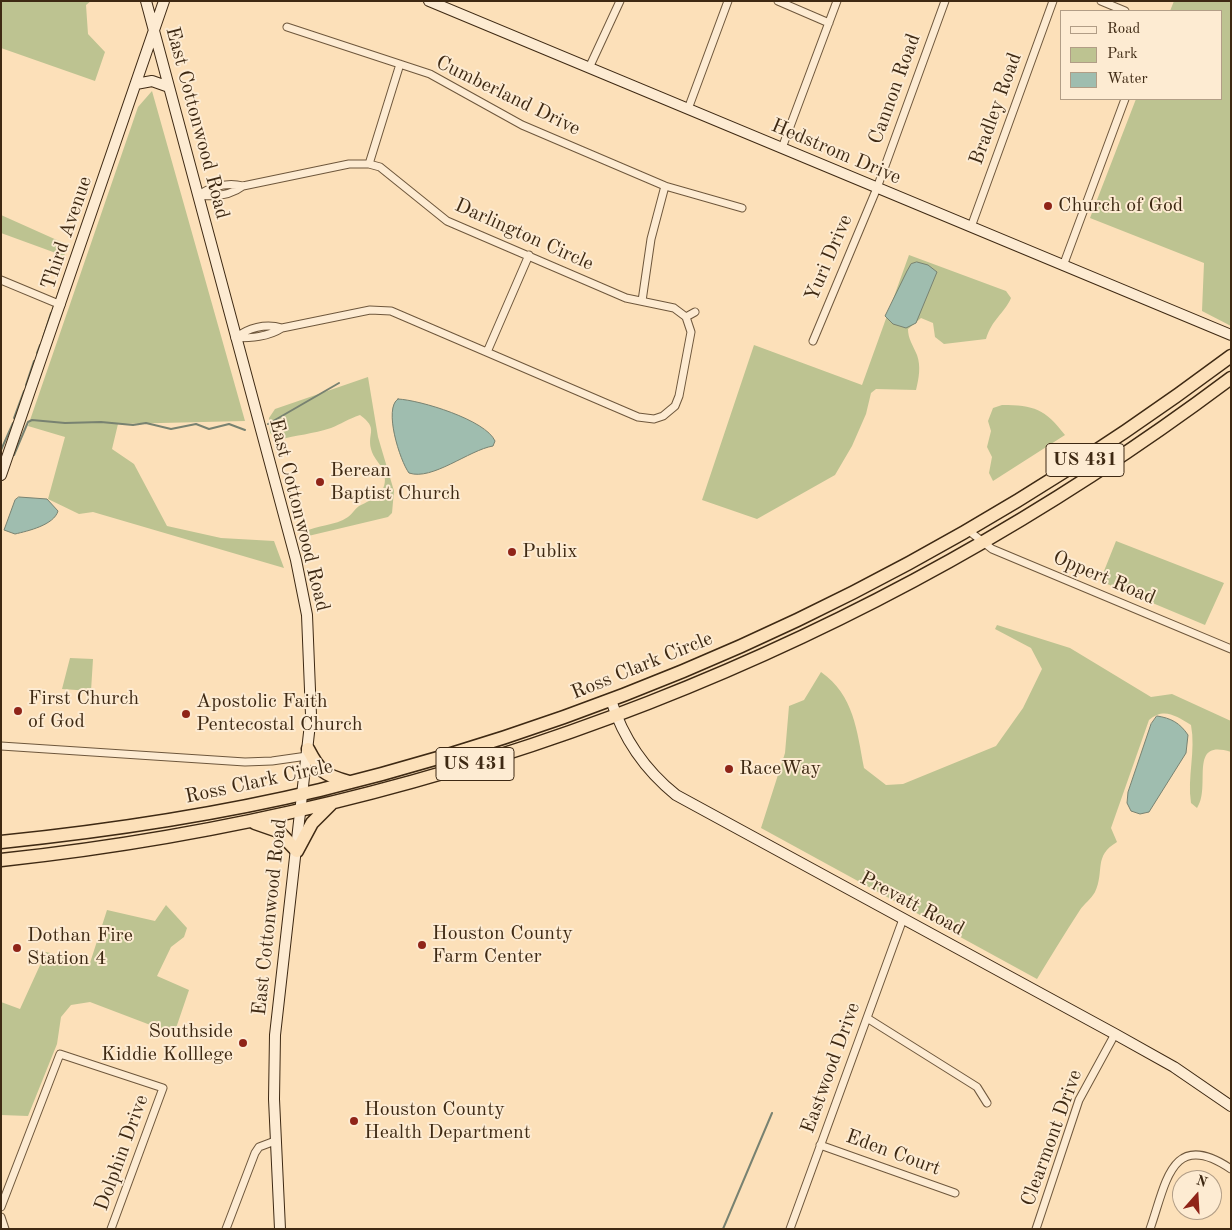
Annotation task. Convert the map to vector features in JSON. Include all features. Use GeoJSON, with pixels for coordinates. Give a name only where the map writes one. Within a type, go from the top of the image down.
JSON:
{"type":"FeatureCollection","features":[{"type":"Feature","properties":{"kind":"highway","name":"Ross Clark Circle"},"geometry":{"type":"LineString","coordinates":[[1,842],[61,836],[187,816],[302,794],[444,756],[611,700],[697,666],[812,615],[969,531],[1093,455],[1231,356]]}},
{"type":"Feature","properties":{"kind":"highway","name":"Ross Clark Circle"},"geometry":{"type":"LineString","coordinates":[[1,860],[63,853],[206,831],[300,812],[417,782],[519,751],[616,717],[698,685],[820,629],[982,544],[1102,470],[1231,378]]}},
{"type":"Feature","properties":{"kind":"highway"},"geometry":{"type":"LineString","coordinates":[[812,615],[820,629]]}},
{"type":"Feature","properties":{"kind":"highway"},"geometry":{"type":"LineString","coordinates":[[519,751],[517,740],[523,731]]}},
{"type":"Feature","properties":{"kind":"highway"},"geometry":{"type":"LineString","coordinates":[[308,752],[323,773],[349,782]]}},
{"type":"Feature","properties":{"kind":"highway"},"geometry":{"type":"LineString","coordinates":[[252,822],[278,831],[297,850],[312,824],[331,804]]}},
{"type":"Feature","properties":{"kind":"highway"},"geometry":{"type":"LineString","coordinates":[[61,836],[63,853]]}},
{"type":"Feature","properties":{"kind":"street","name":"East Cottonwood Road"},"geometry":{"type":"LineString","coordinates":[[146,1],[155,29],[305,601],[311,676],[308,752],[277,1014],[274,1072],[275,1141],[280,1229]]}},
{"type":"Feature","properties":{"kind":"street","name":"Third Avenue"},"geometry":{"type":"LineString","coordinates":[[1,475],[164,1]]}},
{"type":"Feature","properties":{"kind":"street","name":"Hedstrom Drive"},"geometry":{"type":"LineString","coordinates":[[429,1],[1231,335]]}},
{"type":"Feature","properties":{"kind":"street"},"geometry":{"type":"LineString","coordinates":[[589,68],[620,1]]}},
{"type":"Feature","properties":{"kind":"street"},"geometry":{"type":"LineString","coordinates":[[688,109],[728,1]]}},
{"type":"Feature","properties":{"kind":"street"},"geometry":{"type":"LineString","coordinates":[[778,1],[829,23]]}},
{"type":"Feature","properties":{"kind":"street"},"geometry":{"type":"LineString","coordinates":[[782,148],[837,1]]}},
{"type":"Feature","properties":{"kind":"street","name":"Cannon Road"},"geometry":{"type":"LineString","coordinates":[[877,188],[945,1]]}},
{"type":"Feature","properties":{"kind":"street","name":"Bradley Road"},"geometry":{"type":"LineString","coordinates":[[971,227],[1053,1]]}},
{"type":"Feature","properties":{"kind":"street"},"geometry":{"type":"LineString","coordinates":[[1101,1],[1114,4]]}},
{"type":"Feature","properties":{"kind":"street","name":"Cumberland Drive"},"geometry":{"type":"LineString","coordinates":[[287,27],[430,74],[513,121],[665,186],[742,208]]}},
{"type":"Feature","properties":{"kind":"street"},"geometry":{"type":"LineString","coordinates":[[368,164],[400,64]]}},
{"type":"Feature","properties":{"kind":"street"},"geometry":{"type":"LineString","coordinates":[[136,84],[152,81],[169,87]]}},
{"type":"Feature","properties":{"kind":"street"},"geometry":{"type":"LineString","coordinates":[[1063,266],[1125,100]]}},
{"type":"Feature","properties":{"kind":"street","name":"Darlington Circle"},"geometry":{"type":"LineString","coordinates":[[198,195],[219,195],[235,192],[242,186],[349,164],[368,164],[391,174],[447,221],[626,298],[674,308],[686,317]]}},
{"type":"Feature","properties":{"kind":"street"},"geometry":{"type":"LineString","coordinates":[[642,301],[651,239],[665,186]]}},
{"type":"Feature","properties":{"kind":"street","name":"Yuri Drive"},"geometry":{"type":"LineString","coordinates":[[813,341],[877,188]]}},
{"type":"Feature","properties":{"kind":"street"},"geometry":{"type":"LineString","coordinates":[[488,352],[529,255]]}},
{"type":"Feature","properties":{"kind":"street"},"geometry":{"type":"LineString","coordinates":[[1,280],[61,305]]}},
{"type":"Feature","properties":{"kind":"street"},"geometry":{"type":"LineString","coordinates":[[235,338],[248,338],[274,333],[282,328],[370,310],[384,310],[398,313],[638,418],[665,419],[675,406],[679,396],[691,337],[686,317],[695,312]]}},
{"type":"Feature","properties":{"kind":"street","name":"Oppert Road"},"geometry":{"type":"LineString","coordinates":[[969,531],[982,544],[1231,649]]}},
{"type":"Feature","properties":{"kind":"street","name":"Prevatt Road"},"geometry":{"type":"LineString","coordinates":[[611,700],[616,717],[641,761],[658,781],[676,795],[1174,1067],[1231,1106]]}},
{"type":"Feature","properties":{"kind":"street"},"geometry":{"type":"LineString","coordinates":[[1,746],[245,762],[272,761],[308,752]]}},
{"type":"Feature","properties":{"kind":"street","name":"Eastwood Drive"},"geometry":{"type":"LineString","coordinates":[[790,1229],[903,919]]}},
{"type":"Feature","properties":{"kind":"street"},"geometry":{"type":"LineString","coordinates":[[867,1018],[977,1087],[987,1103]]}},
{"type":"Feature","properties":{"kind":"street","name":"Clearmont Drive"},"geometry":{"type":"LineString","coordinates":[[1036,1229],[1079,1100],[1114,1034]]}},
{"type":"Feature","properties":{"kind":"street","name":"Dolphin Drive"},"geometry":{"type":"LineString","coordinates":[[1,1207],[60,1054],[163,1088],[111,1229]]}},
{"type":"Feature","properties":{"kind":"street"},"geometry":{"type":"LineString","coordinates":[[226,1229],[255,1153],[265,1144],[275,1141]]}},
{"type":"Feature","properties":{"kind":"street","name":"Eden Court"},"geometry":{"type":"LineString","coordinates":[[820,1145],[955,1193]]}},
{"type":"Feature","properties":{"kind":"street"},"geometry":{"type":"LineString","coordinates":[[1150,1229],[1171,1170],[1181,1159],[1194,1154],[1206,1154],[1230,1167]]}},
{"type":"Feature","properties":{"kind":"street"},"geometry":{"type":"LineString","coordinates":[[1,1217],[5,1229]]}},
{"type":"Feature","properties":{"kind":"green space"},"geometry":{"type":"Polygon","coordinates":[[[1,1],[91,1],[86,5],[88,34],[105,52],[95,81],[1,48],[1,1]]]}},
{"type":"Feature","properties":{"kind":"green space"},"geometry":{"type":"Polygon","coordinates":[[[1174,1],[1231,1],[1231,326],[1202,311],[1204,263],[1090,218],[1136,100],[1222,100],[1222,10],[1170,10],[1174,1]]]}},
{"type":"Feature","properties":{"kind":"green space"},"geometry":{"type":"Polygon","coordinates":[[[152,91],[245,421],[118,424],[112,449],[134,464],[167,526],[221,538],[274,541],[284,568],[93,512],[79,514],[48,499],[65,437],[28,426],[138,107],[152,91]]]}},
{"type":"Feature","properties":{"kind":"green space"},"geometry":{"type":"Polygon","coordinates":[[[1,215],[68,245],[64,256],[1,233],[1,215]]]}},
{"type":"Feature","properties":{"kind":"green space"},"geometry":{"type":"Polygon","coordinates":[[[909,255],[1006,291],[1011,298],[991,326],[986,339],[944,344],[935,337],[933,323],[921,318],[908,329],[919,363],[919,377],[916,390],[876,389],[871,393],[866,414],[852,446],[835,475],[757,519],[702,500],[754,345],[862,385],[909,255]]]}},
{"type":"Feature","properties":{"kind":"green space"},"geometry":{"type":"Polygon","coordinates":[[[368,377],[378,437],[394,491],[392,513],[388,517],[304,537],[304,532],[348,517],[359,506],[374,498],[382,490],[385,480],[384,473],[371,449],[371,427],[360,415],[331,428],[279,440],[270,433],[269,418],[275,409],[368,377]]]}},
{"type":"Feature","properties":{"kind":"green space"},"geometry":{"type":"Polygon","coordinates":[[[1002,405],[1023,406],[1038,410],[1051,419],[1065,435],[993,481],[989,473],[992,457],[987,447],[991,431],[988,421],[993,408],[1002,405]]]}},
{"type":"Feature","properties":{"kind":"green space"},"geometry":{"type":"Polygon","coordinates":[[[1116,541],[1224,583],[1205,625],[1100,581],[1116,541]]]}},
{"type":"Feature","properties":{"kind":"green space"},"geometry":{"type":"Polygon","coordinates":[[[997,625],[1070,648],[1151,697],[1172,694],[1231,721],[1231,752],[1218,750],[1209,752],[1205,758],[1201,799],[1197,808],[1191,803],[1190,793],[1193,744],[1191,725],[1165,713],[1154,716],[1149,720],[1111,828],[1117,842],[1110,847],[1102,858],[1095,892],[1080,910],[1037,979],[761,828],[785,753],[789,706],[804,700],[821,672],[832,681],[847,703],[856,727],[864,768],[886,785],[903,784],[996,746],[1023,708],[1042,669],[1031,648],[995,629],[997,625]]]}},
{"type":"Feature","properties":{"kind":"green space"},"geometry":{"type":"Polygon","coordinates":[[[70,658],[93,659],[91,691],[62,689],[70,658]]]}},
{"type":"Feature","properties":{"kind":"green space"},"geometry":{"type":"Polygon","coordinates":[[[166,905],[187,928],[184,937],[171,947],[157,976],[189,990],[174,1034],[90,1002],[71,1005],[61,1017],[57,1044],[28,1116],[1,1115],[1,1002],[20,1009],[46,952],[90,963],[107,910],[155,921],[166,905]]]}},
{"type":"Feature","properties":{"kind":"water"},"geometry":{"type":"Polygon","coordinates":[[[917,262],[928,265],[937,272],[916,323],[906,328],[893,324],[885,316],[911,264],[917,262]]]}},
{"type":"Feature","properties":{"kind":"water"},"geometry":{"type":"Polygon","coordinates":[[[398,399],[436,407],[466,419],[489,433],[495,441],[493,446],[428,473],[409,473],[401,458],[394,435],[392,413],[394,404],[398,399]]]}},
{"type":"Feature","properties":{"kind":"water"},"geometry":{"type":"Polygon","coordinates":[[[19,497],[47,499],[58,511],[56,516],[46,524],[15,534],[4,530],[15,500],[19,497]]]}},
{"type":"Feature","properties":{"kind":"water"},"geometry":{"type":"Polygon","coordinates":[[[1157,716],[1167,718],[1182,727],[1188,735],[1186,753],[1149,812],[1140,814],[1131,811],[1127,803],[1128,792],[1151,724],[1157,716]]]}},
{"type":"Feature","properties":{"kind":"waterway"},"geometry":{"type":"LineString","coordinates":[[58,295],[60,288]]}},
{"type":"Feature","properties":{"kind":"waterway"},"geometry":{"type":"LineString","coordinates":[[43,338],[51,313]]}},
{"type":"Feature","properties":{"kind":"waterway"},"geometry":{"type":"LineString","coordinates":[[37,353],[40,345]]}},
{"type":"Feature","properties":{"kind":"waterway"},"geometry":{"type":"LineString","coordinates":[[26,385],[34,361]]}},
{"type":"Feature","properties":{"kind":"waterway"},"geometry":{"type":"LineString","coordinates":[[268,424],[339,383]]}},
{"type":"Feature","properties":{"kind":"waterway"},"geometry":{"type":"LineString","coordinates":[[14,418],[24,391]]}},
{"type":"Feature","properties":{"kind":"waterway"},"geometry":{"type":"LineString","coordinates":[[14,455],[28,422],[32,420],[133,425],[146,423],[171,429],[196,424],[209,429],[229,424],[245,430]]}},
{"type":"Feature","properties":{"kind":"waterway"},"geometry":{"type":"LineString","coordinates":[[1,450],[13,423]]}},
{"type":"Feature","properties":{"kind":"waterway"},"geometry":{"type":"LineString","coordinates":[[723,1229],[772,1113]]}},
{"type":"Feature","properties":{"kind":"place","name":"Church of God"},"geometry":{"type":"Point","coordinates":[1048,206]}},
{"type":"Feature","properties":{"kind":"place","name":"Berean Baptist Church"},"geometry":{"type":"Point","coordinates":[320,482]}},
{"type":"Feature","properties":{"kind":"place","name":"Publix"},"geometry":{"type":"Point","coordinates":[512,552]}},
{"type":"Feature","properties":{"kind":"place","name":"First Church of God"},"geometry":{"type":"Point","coordinates":[18,711]}},
{"type":"Feature","properties":{"kind":"place","name":"Apostolic Faith Pentecostal Church"},"geometry":{"type":"Point","coordinates":[186,714]}},
{"type":"Feature","properties":{"kind":"place","name":"RaceWay"},"geometry":{"type":"Point","coordinates":[729,769]}},
{"type":"Feature","properties":{"kind":"place","name":"Houston County Farm Center"},"geometry":{"type":"Point","coordinates":[422,945]}},
{"type":"Feature","properties":{"kind":"place","name":"Dothan Fire Station 4"},"geometry":{"type":"Point","coordinates":[17,948]}},
{"type":"Feature","properties":{"kind":"place","name":"Southside Kiddie Kolllege"},"geometry":{"type":"Point","coordinates":[243,1043]}},
{"type":"Feature","properties":{"kind":"place","name":"Houston County Health Department"},"geometry":{"type":"Point","coordinates":[354,1121]}}]}
